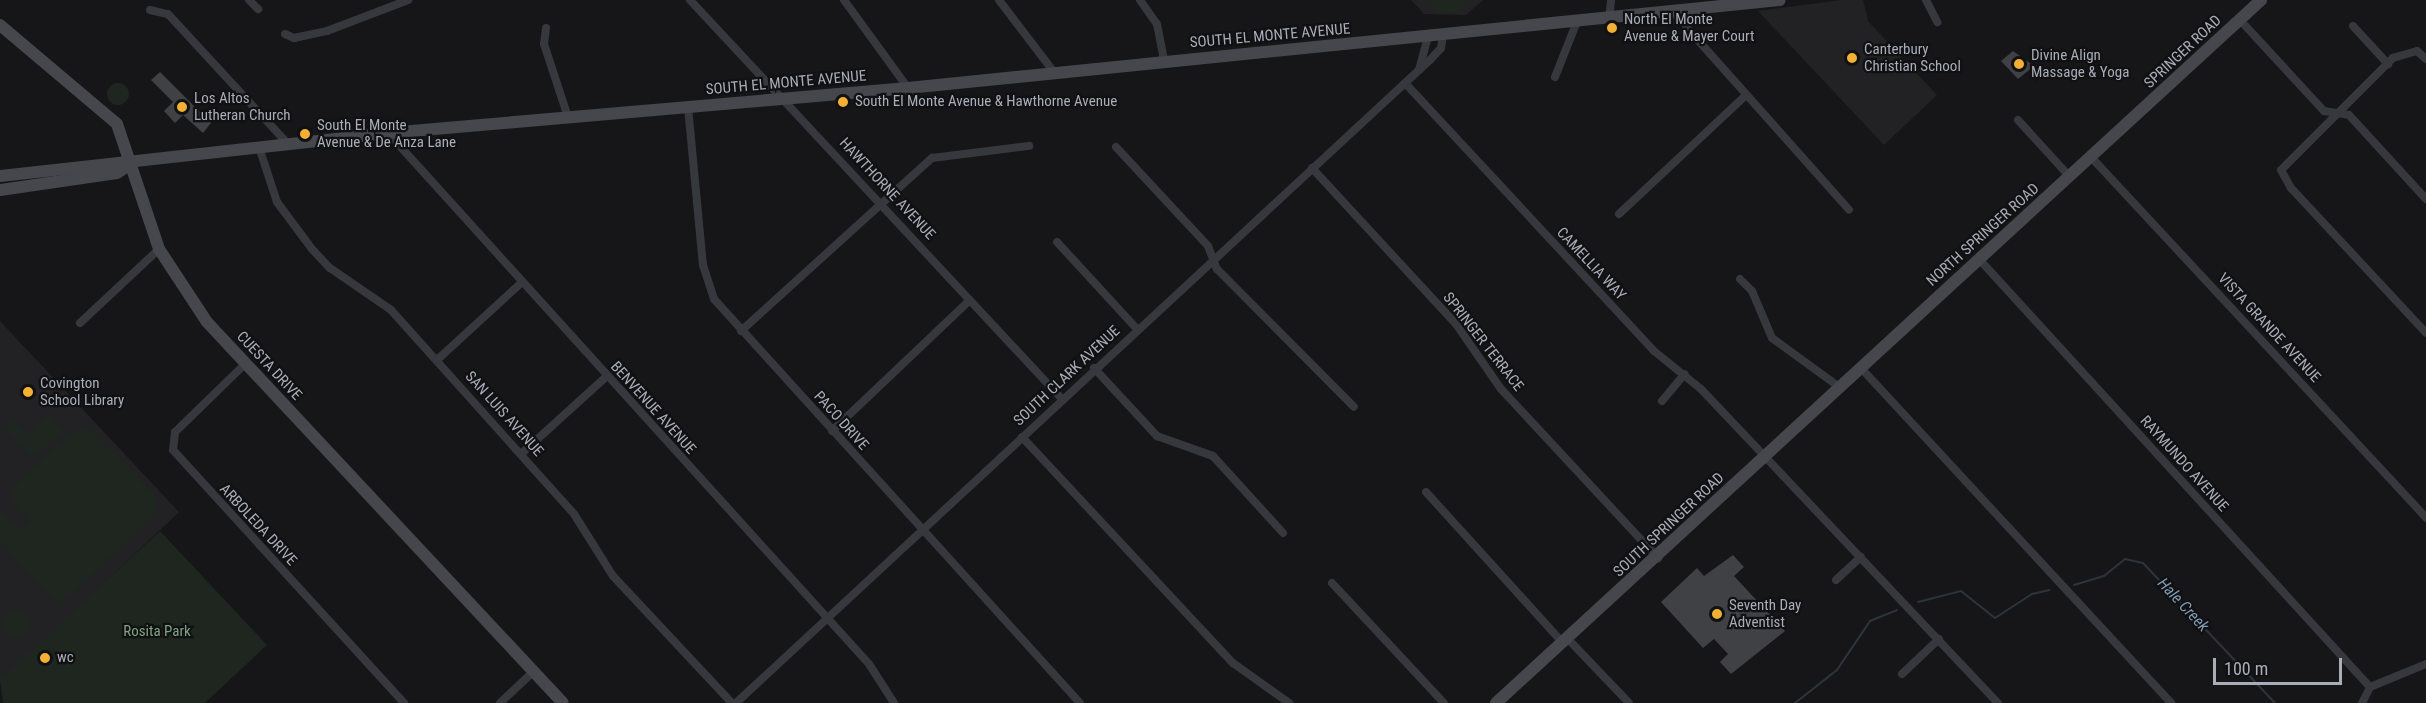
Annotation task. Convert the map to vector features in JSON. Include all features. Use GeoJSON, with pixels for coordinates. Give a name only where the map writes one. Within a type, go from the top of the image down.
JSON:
{"type":"FeatureCollection","features":[{"type":"Feature","properties":{"kind":"main road","name":"SOUTH EL MONTE AVENUE"},"geometry":{"type":"LineString","coordinates":[[0,176],[113,160],[132,164],[388,133],[908,88],[1053,71],[1576,24],[1780,0]]}},
{"type":"Feature","properties":{"kind":"main road","name":"SPRINGER ROAD"},"geometry":{"type":"LineString","coordinates":[[2125,126],[2257,2]]}},
{"type":"Feature","properties":{"kind":"main road","name":"CUESTA DRIVE"},"geometry":{"type":"LineString","coordinates":[[0,25],[106,112],[123,135],[159,249],[191,302],[563,703]]}},
{"type":"Feature","properties":{"kind":"main road","name":"NORTH SPRINGER ROAD"},"geometry":{"type":"LineString","coordinates":[[1860,367],[2125,126]]}},
{"type":"Feature","properties":{"kind":"main road","name":"SOUTH EL MONTE AVENUE"},"geometry":{"type":"LineString","coordinates":[[0,190],[117,173],[132,164]]}},
{"type":"Feature","properties":{"kind":"main road","name":"SOUTH SPRINGER ROAD"},"geometry":{"type":"LineString","coordinates":[[1496,703],[1564,639],[1658,558],[1860,367]]}},
{"type":"Feature","properties":{"kind":"street"},"geometry":{"type":"LineString","coordinates":[[249,0],[258,9]]}},
{"type":"Feature","properties":{"kind":"street"},"geometry":{"type":"LineString","coordinates":[[285,34],[294,38],[327,31],[408,0]]}},
{"type":"Feature","properties":{"kind":"street","name":"HAWTHORNE AVENUE"},"geometry":{"type":"LineString","coordinates":[[690,0],[881,202],[1062,399]]}},
{"type":"Feature","properties":{"kind":"street"},"geometry":{"type":"LineString","coordinates":[[844,0],[908,88]]}},
{"type":"Feature","properties":{"kind":"street"},"geometry":{"type":"LineString","coordinates":[[999,0],[1053,71]]}},
{"type":"Feature","properties":{"kind":"street"},"geometry":{"type":"LineString","coordinates":[[1140,0],[1157,24],[1164,61]]}},
{"type":"Feature","properties":{"kind":"street"},"geometry":{"type":"LineString","coordinates":[[1609,20],[1611,0]]}},
{"type":"Feature","properties":{"kind":"street"},"geometry":{"type":"LineString","coordinates":[[1926,0],[1937,22]]}},
{"type":"Feature","properties":{"kind":"street"},"geometry":{"type":"LineString","coordinates":[[150,10],[168,14],[289,145]]}},
{"type":"Feature","properties":{"kind":"street"},"geometry":{"type":"LineString","coordinates":[[1672,12],[1744,97],[1849,210]]}},
{"type":"Feature","properties":{"kind":"street"},"geometry":{"type":"LineString","coordinates":[[2240,20],[2324,111],[2349,115],[2426,199]]}},
{"type":"Feature","properties":{"kind":"street"},"geometry":{"type":"LineString","coordinates":[[1555,77],[1576,24]]}},
{"type":"Feature","properties":{"kind":"street"},"geometry":{"type":"LineString","coordinates":[[2353,26],[2388,64]]}},
{"type":"Feature","properties":{"kind":"street"},"geometry":{"type":"LineString","coordinates":[[546,28],[544,44],[568,117]]}},
{"type":"Feature","properties":{"kind":"street","name":"SOUTH CLARK AVENUE"},"geometry":{"type":"LineString","coordinates":[[734,703],[827,619],[1136,328],[1419,70],[1441,48],[1443,36]]}},
{"type":"Feature","properties":{"kind":"street"},"geometry":{"type":"LineString","coordinates":[[1419,70],[1428,37]]}},
{"type":"Feature","properties":{"kind":"street"},"geometry":{"type":"LineString","coordinates":[[2426,59],[2417,51],[2403,52],[2336,113],[2281,170],[2291,188],[2426,333]]}},
{"type":"Feature","properties":{"kind":"street","name":"CAMELLIA WAY"},"geometry":{"type":"LineString","coordinates":[[1405,83],[1654,351],[1685,374],[1998,703]]}},
{"type":"Feature","properties":{"kind":"street"},"geometry":{"type":"LineString","coordinates":[[1619,214],[1744,97]]}},
{"type":"Feature","properties":{"kind":"street","name":"PACO DRIVE"},"geometry":{"type":"LineString","coordinates":[[688,107],[706,282],[741,331],[1080,703]]}},
{"type":"Feature","properties":{"kind":"street"},"geometry":{"type":"LineString","coordinates":[[2018,120],[2070,177]]}},
{"type":"Feature","properties":{"kind":"street","name":"BENVENUE AVENUE"},"geometry":{"type":"LineString","coordinates":[[388,133],[520,284],[869,664],[894,703]]}},
{"type":"Feature","properties":{"kind":"street"},"geometry":{"type":"LineString","coordinates":[[741,331],[932,158],[1029,146]]}},
{"type":"Feature","properties":{"kind":"street","name":"SAN LUIS AVENUE"},"geometry":{"type":"LineString","coordinates":[[259,147],[277,202],[312,249],[330,268],[391,310],[589,532],[613,576],[734,703]]}},
{"type":"Feature","properties":{"kind":"street"},"geometry":{"type":"LineString","coordinates":[[1116,147],[1208,246],[1217,269],[1292,349],[1354,407]]}},
{"type":"Feature","properties":{"kind":"street","name":"VISTA GRANDE AVENUE"},"geometry":{"type":"LineString","coordinates":[[2091,157],[2426,519]]}},
{"type":"Feature","properties":{"kind":"street","name":"SPRINGER TERRACE"},"geometry":{"type":"LineString","coordinates":[[1312,168],[1456,324],[1501,389],[1658,558]]}},
{"type":"Feature","properties":{"kind":"street"},"geometry":{"type":"LineString","coordinates":[[1056,242],[1136,328]]}},
{"type":"Feature","properties":{"kind":"street"},"geometry":{"type":"LineString","coordinates":[[80,323],[159,249]]}},
{"type":"Feature","properties":{"kind":"street","name":"RAYMUNDO AVENUE"},"geometry":{"type":"LineString","coordinates":[[1978,259],[2370,687]]}},
{"type":"Feature","properties":{"kind":"street"},"geometry":{"type":"LineString","coordinates":[[1740,279],[1752,291],[1772,338],[1838,386]]}},
{"type":"Feature","properties":{"kind":"street"},"geometry":{"type":"LineString","coordinates":[[437,360],[520,284]]}},
{"type":"Feature","properties":{"kind":"street"},"geometry":{"type":"LineString","coordinates":[[832,431],[970,300]]}},
{"type":"Feature","properties":{"kind":"street","name":"ARBOLEDA DRIVE"},"geometry":{"type":"LineString","coordinates":[[246,363],[175,432],[173,450],[404,703]]}},
{"type":"Feature","properties":{"kind":"street"},"geometry":{"type":"LineString","coordinates":[[1860,367],[2171,703]]}},
{"type":"Feature","properties":{"kind":"street"},"geometry":{"type":"LineString","coordinates":[[1094,368],[1157,436],[1213,456],[1283,532]]}},
{"type":"Feature","properties":{"kind":"street"},"geometry":{"type":"LineString","coordinates":[[1662,401],[1685,374]]}},
{"type":"Feature","properties":{"kind":"street"},"geometry":{"type":"LineString","coordinates":[[521,454],[606,377]]}},
{"type":"Feature","properties":{"kind":"street"},"geometry":{"type":"LineString","coordinates":[[1022,436],[1233,663],[1289,703]]}},
{"type":"Feature","properties":{"kind":"street"},"geometry":{"type":"LineString","coordinates":[[1426,492],[1564,639],[1629,703]]}},
{"type":"Feature","properties":{"kind":"street"},"geometry":{"type":"LineString","coordinates":[[1836,580],[1861,557]]}},
{"type":"Feature","properties":{"kind":"street"},"geometry":{"type":"LineString","coordinates":[[1332,583],[1444,703]]}},
{"type":"Feature","properties":{"kind":"street"},"geometry":{"type":"LineString","coordinates":[[1902,674],[1939,639]]}},
{"type":"Feature","properties":{"kind":"street"},"geometry":{"type":"LineString","coordinates":[[2362,703],[2370,687],[2426,664]]}},
{"type":"Feature","properties":{"kind":"street"},"geometry":{"type":"LineString","coordinates":[[500,703],[534,671]]}},
{"type":"Feature","properties":{"kind":"shaded area"},"geometry":{"type":"Polygon","coordinates":[[[1411,0],[1483,0],[1466,15],[1424,14],[1411,0]]]}},
{"type":"Feature","properties":{"kind":"shaded area","name":"Canterbury Christian School"},"geometry":{"type":"Polygon","coordinates":[[[1841,0],[1863,0],[1868,21],[1937,95],[1884,145],[1758,11],[1841,0]]]}},
{"type":"Feature","properties":{"kind":"shaded area"},"geometry":{"type":"Polygon","coordinates":[[[0,321],[179,512],[0,682],[0,321]]]}},
{"type":"Feature","properties":{"kind":"green space"},"geometry":{"type":"Polygon","coordinates":[[[1427,0],[1470,0],[1456,13],[1438,12],[1427,0]]]}},
{"type":"Feature","properties":{"kind":"green space"},"geometry":{"type":"Polygon","coordinates":[[[118,83],[126,86],[129,94],[126,102],[118,105],[110,102],[107,94],[110,86],[118,83]]]}},
{"type":"Feature","properties":{"kind":"green space"},"geometry":{"type":"Polygon","coordinates":[[[48,415],[64,432],[32,458],[23,448],[32,438],[22,447],[4,428],[13,419],[27,434],[48,415]]]}},
{"type":"Feature","properties":{"kind":"green space"},"geometry":{"type":"Polygon","coordinates":[[[78,428],[91,429],[155,496],[156,515],[60,604],[5,549],[15,539],[0,548],[0,504],[1,512],[21,528],[30,522],[11,501],[11,489],[78,428]]]}},
{"type":"Feature","properties":{"kind":"green space","name":"Rosita Park"},"geometry":{"type":"Polygon","coordinates":[[[160,531],[267,645],[205,703],[3,703],[0,679],[160,531]]]}},
{"type":"Feature","properties":{"kind":"green space"},"geometry":{"type":"Polygon","coordinates":[[[16,610],[26,614],[30,624],[26,634],[16,638],[6,634],[2,624],[6,614],[16,610]]]}},
{"type":"Feature","properties":{"kind":"building","name":"Divine Align Massage & Yoga"},"geometry":{"type":"Polygon","coordinates":[[[2013,51],[2034,66],[2018,79],[2001,61],[2013,51]]]}},
{"type":"Feature","properties":{"kind":"building","name":"Los Altos Lutheran Church"},"geometry":{"type":"Polygon","coordinates":[[[160,72],[211,123],[203,133],[183,115],[175,123],[164,111],[173,102],[151,80],[160,72]]]}},
{"type":"Feature","properties":{"kind":"building","name":"Seventh Day Adventist"},"geometry":{"type":"Polygon","coordinates":[[[1733,555],[1744,567],[1734,576],[1785,631],[1731,674],[1720,662],[1728,654],[1714,639],[1703,648],[1661,602],[1697,568],[1704,576],[1733,555]]]}},
{"type":"Feature","properties":{"kind":"waterway","name":"Hale Creek"},"geometry":{"type":"LineString","coordinates":[[2074,585],[2104,576],[2125,559],[2143,563],[2275,703]]}},
{"type":"Feature","properties":{"kind":"waterway","name":"Hale Creek"},"geometry":{"type":"LineString","coordinates":[[1918,602],[1961,591],[1995,618],[2032,594],[2050,590]]}},
{"type":"Feature","properties":{"kind":"waterway","name":"Hale Creek"},"geometry":{"type":"LineString","coordinates":[[1795,703],[1837,670],[1870,621],[1897,610]]}},
{"type":"Feature","properties":{"kind":"place","name":"North El Monte Avenue & Mayer Court"},"geometry":{"type":"Point","coordinates":[1612,28]}},
{"type":"Feature","properties":{"kind":"place","name":"Canterbury Christian School"},"geometry":{"type":"Point","coordinates":[1852,58]}},
{"type":"Feature","properties":{"kind":"place","name":"Divine Align Massage & Yoga"},"geometry":{"type":"Point","coordinates":[2019,64]}},
{"type":"Feature","properties":{"kind":"place","name":"South El Monte Avenue & Hawthorne Avenue"},"geometry":{"type":"Point","coordinates":[843,102]}},
{"type":"Feature","properties":{"kind":"place","name":"Los Altos Lutheran Church"},"geometry":{"type":"Point","coordinates":[182,107]}},
{"type":"Feature","properties":{"kind":"place","name":"South El Monte Avenue & De Anza Lane"},"geometry":{"type":"Point","coordinates":[305,134]}},
{"type":"Feature","properties":{"kind":"place","name":"Covington School Library"},"geometry":{"type":"Point","coordinates":[28,392]}},
{"type":"Feature","properties":{"kind":"place","name":"Seventh Day Adventist"},"geometry":{"type":"Point","coordinates":[1717,614]}},
{"type":"Feature","properties":{"kind":"place","name":"wc"},"geometry":{"type":"Point","coordinates":[45,658]}}]}
